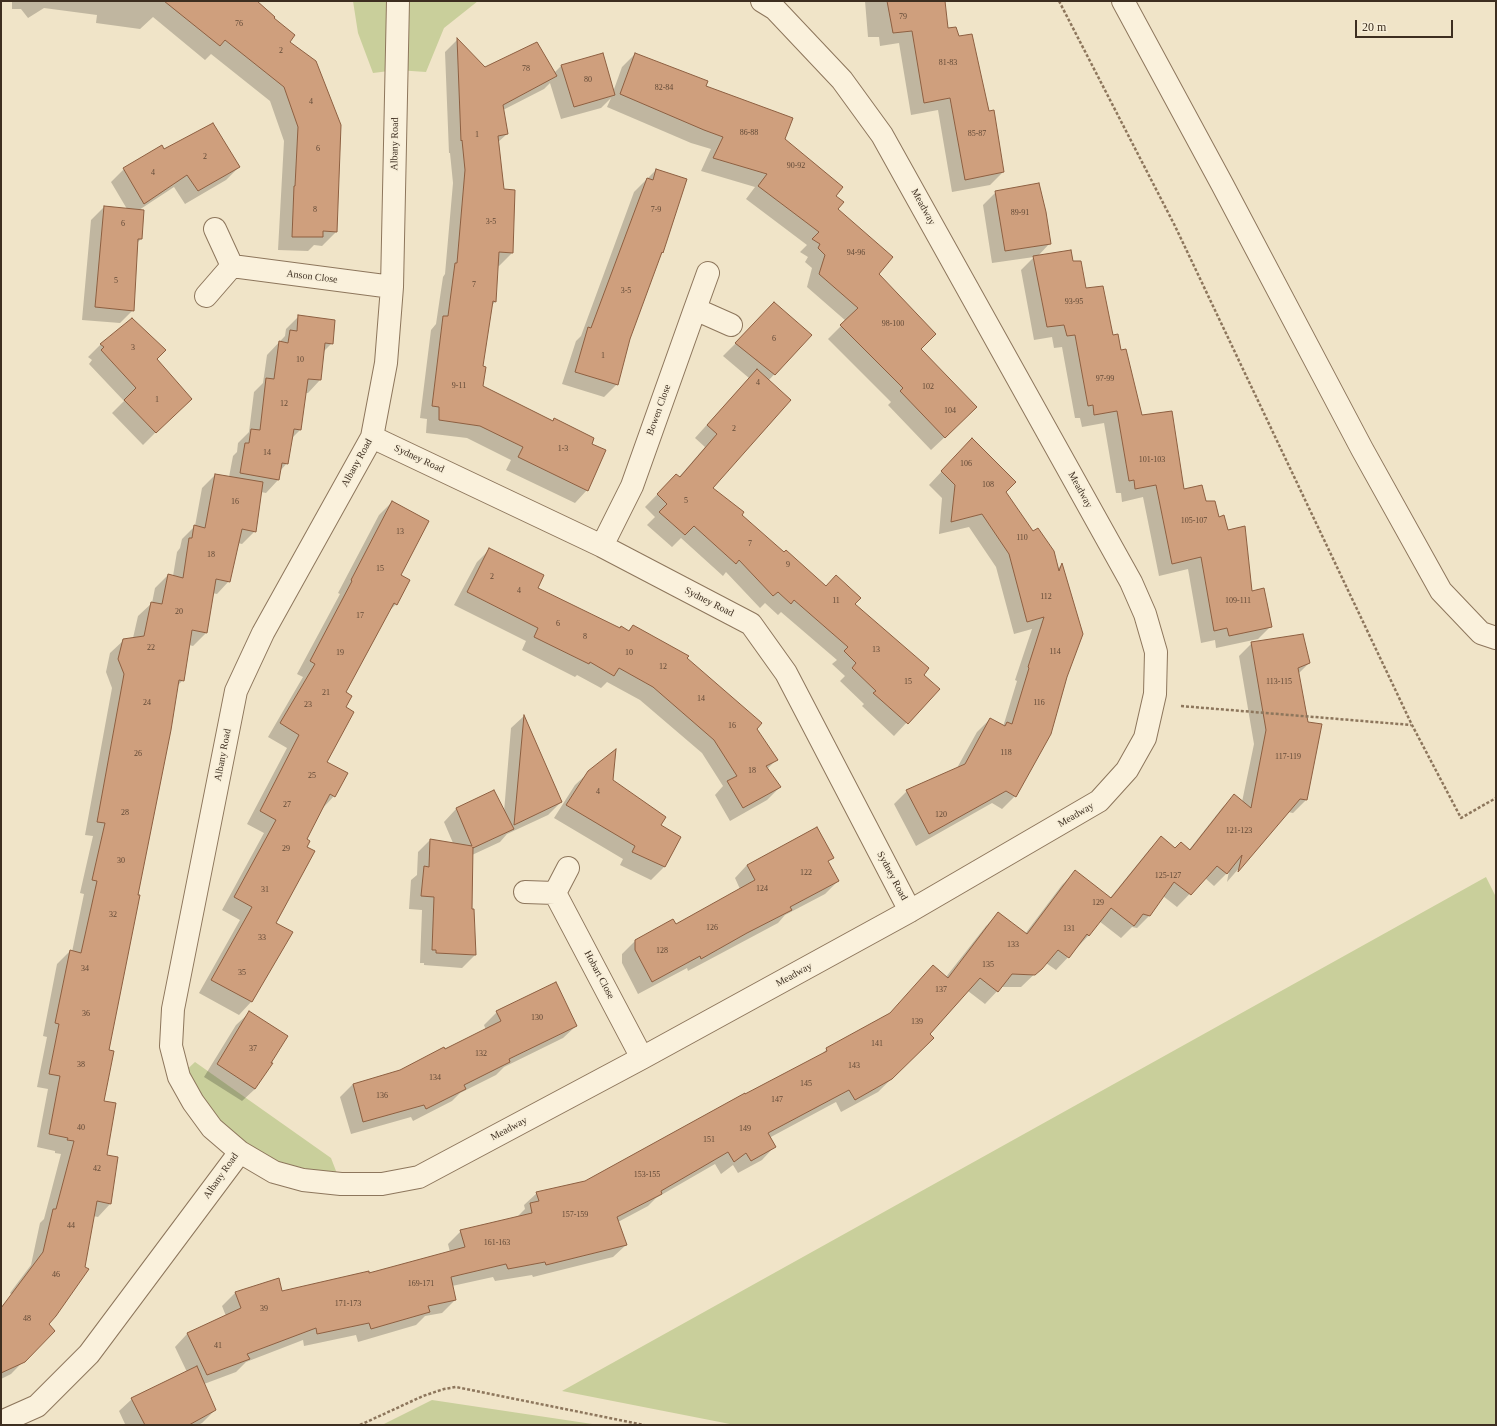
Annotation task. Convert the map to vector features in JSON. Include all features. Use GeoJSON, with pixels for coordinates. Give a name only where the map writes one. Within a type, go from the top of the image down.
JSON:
{"type":"FeatureCollection","features":[{"type":"Feature","properties":{"kind":"street","name":"Albany Road"},"geometry":{"type":"LineString","coordinates":[[1,1422],[37,1406],[89,1354],[240,1152],[212,1128],[193,1102],[179,1076],[171,1046],[173,1009],[236,691],[263,633],[372,437],[386,363],[392,287],[398,1]]}},
{"type":"Feature","properties":{"kind":"street","name":"Meadway"},"geometry":{"type":"LineString","coordinates":[[240,1152],[274,1172],[303,1180],[341,1184],[382,1184],[419,1177],[642,1058],[910,910],[1099,801],[1127,770],[1145,738],[1155,694],[1156,652],[1145,614],[1131,582],[882,135],[842,80],[775,9],[762,1]]}},
{"type":"Feature","properties":{"kind":"street"},"geometry":{"type":"LineString","coordinates":[[1123,1],[1226,191],[1362,449],[1441,591],[1481,633],[1496,638]]}},
{"type":"Feature","properties":{"kind":"street"},"geometry":{"type":"LineString","coordinates":[[206,296],[232,266],[215,230]]}},
{"type":"Feature","properties":{"kind":"street","name":"Anson Close"},"geometry":{"type":"LineString","coordinates":[[232,266],[392,287]]}},
{"type":"Feature","properties":{"kind":"street","name":"Bowen Close"},"geometry":{"type":"LineString","coordinates":[[602,546],[632,486],[708,273]]}},
{"type":"Feature","properties":{"kind":"street"},"geometry":{"type":"LineString","coordinates":[[696,309],[731,325]]}},
{"type":"Feature","properties":{"kind":"street","name":"Sydney Road"},"geometry":{"type":"LineString","coordinates":[[372,437],[602,546],[751,624],[786,673],[910,910]]}},
{"type":"Feature","properties":{"kind":"street"},"geometry":{"type":"LineString","coordinates":[[526,892],[555,892],[568,868]]}},
{"type":"Feature","properties":{"kind":"street","name":"Hobart Close"},"geometry":{"type":"LineString","coordinates":[[555,892],[642,1058]]}},
{"type":"Feature","properties":{"kind":"path"},"geometry":{"type":"LineString","coordinates":[[1059,1],[1175,226],[1412,726],[1461,818],[1496,798]]}},
{"type":"Feature","properties":{"kind":"path"},"geometry":{"type":"LineString","coordinates":[[1153,703],[1412,726]]}},
{"type":"Feature","properties":{"kind":"path"},"geometry":{"type":"LineString","coordinates":[[360,1425],[423,1396],[444,1389],[456,1387],[644,1425]]}},
{"type":"Feature","properties":{"kind":"green space"},"geometry":{"type":"Polygon","coordinates":[[[353,1],[478,1],[444,28],[426,72],[397,70],[373,73],[358,33],[353,1]]]}},
{"type":"Feature","properties":{"kind":"green space"},"geometry":{"type":"Polygon","coordinates":[[[1486,877],[1496,897],[1496,1425],[735,1425],[562,1391],[1486,877]]]}},
{"type":"Feature","properties":{"kind":"green space"},"geometry":{"type":"Polygon","coordinates":[[[195,1062],[331,1158],[341,1184],[240,1152],[179,1077],[195,1062]]]}},
{"type":"Feature","properties":{"kind":"green space"},"geometry":{"type":"Polygon","coordinates":[[[432,1400],[599,1425],[382,1425],[432,1400]]]}},
{"type":"Feature","properties":{"kind":"building"},"geometry":{"type":"Polygon","coordinates":[[[164,1],[257,1],[275,17],[274,18],[295,35],[290,42],[316,61],[341,125],[337,232],[323,231],[323,237],[292,237],[298,127],[284,87],[225,40],[220,46],[164,1]]]}},
{"type":"Feature","properties":{"kind":"building"},"geometry":{"type":"Polygon","coordinates":[[[887,1],[945,1],[948,28],[956,27],[959,36],[972,34],[989,111],[994,110],[1004,172],[965,180],[950,98],[924,103],[912,31],[893,33],[887,1]]]}},
{"type":"Feature","properties":{"kind":"building"},"geometry":{"type":"Polygon","coordinates":[[[457,38],[485,67],[537,42],[557,76],[503,105],[508,134],[498,136],[504,189],[515,190],[513,253],[499,252],[496,302],[493,301],[483,366],[486,367],[483,386],[553,421],[554,418],[594,438],[592,444],[606,450],[588,491],[518,457],[523,447],[480,426],[439,420],[439,407],[432,406],[443,316],[448,316],[455,263],[457,263],[465,170],[462,140],[461,141],[457,38]]]}},
{"type":"Feature","properties":{"kind":"building"},"geometry":{"type":"Polygon","coordinates":[[[603,53],[615,95],[574,107],[561,65],[603,53]]]}},
{"type":"Feature","properties":{"kind":"building"},"geometry":{"type":"Polygon","coordinates":[[[635,53],[708,81],[706,86],[793,118],[785,139],[843,187],[836,196],[844,202],[838,209],[893,257],[879,274],[936,334],[921,349],[977,407],[945,438],[900,391],[903,388],[840,325],[858,308],[819,274],[825,255],[818,248],[820,244],[812,239],[819,232],[758,186],[767,174],[713,158],[723,137],[620,94],[635,53]]]}},
{"type":"Feature","properties":{"kind":"building"},"geometry":{"type":"Polygon","coordinates":[[[213,123],[240,167],[198,191],[187,175],[144,204],[123,168],[162,145],[164,149],[213,123]]]}},
{"type":"Feature","properties":{"kind":"building"},"geometry":{"type":"Polygon","coordinates":[[[656,169],[687,179],[663,253],[662,252],[630,339],[618,385],[575,372],[588,327],[591,328],[647,178],[653,180],[656,169]]]}},
{"type":"Feature","properties":{"kind":"building"},"geometry":{"type":"Polygon","coordinates":[[[1039,183],[1046,212],[1051,244],[1005,251],[995,191],[1039,183]]]}},
{"type":"Feature","properties":{"kind":"building"},"geometry":{"type":"Polygon","coordinates":[[[104,206],[144,210],[142,239],[138,239],[134,311],[95,307],[104,206]]]}},
{"type":"Feature","properties":{"kind":"building"},"geometry":{"type":"Polygon","coordinates":[[[1071,250],[1073,261],[1081,261],[1086,288],[1103,286],[1113,335],[1118,334],[1121,350],[1126,349],[1142,415],[1172,411],[1184,489],[1202,485],[1206,501],[1215,501],[1219,517],[1224,515],[1228,530],[1245,526],[1252,591],[1264,588],[1272,627],[1229,636],[1227,628],[1214,631],[1201,557],[1172,564],[1156,485],[1135,489],[1134,480],[1129,481],[1117,411],[1094,415],[1093,405],[1088,406],[1075,335],[1067,336],[1064,325],[1047,327],[1033,256],[1071,250]]]}},
{"type":"Feature","properties":{"kind":"building"},"geometry":{"type":"Polygon","coordinates":[[[774,302],[812,335],[775,375],[735,343],[774,302]]]}},
{"type":"Feature","properties":{"kind":"building"},"geometry":{"type":"Polygon","coordinates":[[[298,315],[335,320],[333,344],[325,343],[321,380],[308,379],[301,430],[294,429],[288,464],[282,463],[279,480],[240,473],[245,443],[249,443],[251,429],[260,430],[266,378],[274,379],[279,341],[288,343],[290,330],[297,331],[298,315]]]}},
{"type":"Feature","properties":{"kind":"building"},"geometry":{"type":"Polygon","coordinates":[[[132,318],[166,350],[157,359],[192,399],[156,433],[124,400],[136,388],[101,350],[104,347],[100,344],[132,318]]]}},
{"type":"Feature","properties":{"kind":"building"},"geometry":{"type":"Polygon","coordinates":[[[757,369],[791,400],[713,488],[744,512],[742,515],[784,552],[786,550],[826,586],[836,575],[861,598],[855,604],[929,668],[924,675],[940,689],[908,724],[873,693],[876,691],[852,668],[856,663],[844,651],[848,647],[794,600],[791,604],[778,592],[773,596],[739,560],[736,564],[694,526],[685,535],[659,512],[667,504],[657,494],[676,474],[680,477],[717,434],[707,425],[757,369]]]}},
{"type":"Feature","properties":{"kind":"building"},"geometry":{"type":"Polygon","coordinates":[[[972,438],[1016,482],[1006,492],[1033,531],[1038,528],[1054,551],[1059,571],[1062,563],[1083,634],[1067,677],[1051,734],[1016,797],[1006,791],[929,834],[906,790],[965,764],[990,718],[1005,726],[1007,722],[1012,724],[1044,617],[1027,622],[1009,554],[982,514],[951,522],[955,485],[941,471],[972,438]]]}},
{"type":"Feature","properties":{"kind":"building"},"geometry":{"type":"Polygon","coordinates":[[[215,474],[263,482],[256,532],[242,529],[230,582],[216,579],[207,633],[192,630],[184,681],[179,680],[171,730],[138,895],[140,895],[109,1050],[114,1051],[104,1101],[116,1103],[107,1155],[118,1157],[111,1204],[97,1201],[85,1267],[89,1269],[49,1324],[55,1331],[25,1362],[1,1373],[1,1308],[43,1252],[53,1209],[56,1209],[74,1141],[67,1140],[68,1138],[49,1134],[60,1076],[49,1074],[59,1024],[55,1023],[70,950],[81,953],[97,881],[92,880],[105,823],[97,822],[124,674],[118,659],[123,639],[144,636],[151,602],[162,604],[168,574],[183,578],[189,538],[192,538],[194,525],[205,528],[215,474]]]}},
{"type":"Feature","properties":{"kind":"building"},"geometry":{"type":"Polygon","coordinates":[[[392,501],[429,521],[401,575],[410,580],[397,605],[394,603],[346,692],[352,696],[346,707],[354,712],[327,762],[348,773],[335,797],[330,794],[307,839],[310,841],[307,847],[315,851],[276,923],[293,932],[252,1002],[211,980],[252,907],[234,897],[276,820],[260,811],[299,735],[280,723],[315,664],[310,661],[392,501]]]}},
{"type":"Feature","properties":{"kind":"building"},"geometry":{"type":"Polygon","coordinates":[[[489,548],[544,575],[538,588],[620,628],[621,626],[629,631],[633,625],[689,656],[687,658],[762,723],[757,729],[778,760],[766,766],[781,787],[743,808],[727,781],[737,776],[714,740],[653,687],[619,668],[614,676],[590,662],[589,664],[534,637],[538,628],[467,592],[489,548]]]}},
{"type":"Feature","properties":{"kind":"building"},"geometry":{"type":"Polygon","coordinates":[[[1303,634],[1310,663],[1298,668],[1308,722],[1322,724],[1307,800],[1300,799],[1238,872],[1242,855],[1227,874],[1217,866],[1191,895],[1174,882],[1150,916],[1143,914],[1134,926],[1111,908],[1089,936],[1087,934],[1069,958],[1058,950],[1035,975],[1012,974],[998,992],[980,978],[930,1034],[934,1038],[892,1079],[855,1100],[849,1090],[768,1133],[776,1147],[751,1161],[746,1153],[734,1162],[728,1152],[661,1191],[662,1194],[617,1217],[627,1245],[546,1265],[545,1262],[508,1269],[506,1264],[451,1277],[456,1300],[428,1306],[430,1312],[371,1329],[369,1323],[317,1334],[316,1328],[247,1354],[250,1359],[207,1375],[187,1333],[241,1308],[235,1292],[279,1278],[282,1291],[369,1271],[369,1273],[465,1247],[460,1230],[532,1213],[530,1203],[539,1201],[536,1192],[585,1181],[745,1093],[827,1051],[826,1048],[890,1013],[933,965],[948,978],[998,912],[1027,934],[1075,870],[1111,898],[1161,836],[1175,848],[1181,842],[1190,850],[1234,794],[1251,808],[1266,730],[1251,642],[1303,634]]]}},
{"type":"Feature","properties":{"kind":"building"},"geometry":{"type":"Polygon","coordinates":[[[524,715],[562,802],[514,825],[524,715]]]}},
{"type":"Feature","properties":{"kind":"building"},"geometry":{"type":"Polygon","coordinates":[[[616,749],[613,780],[666,817],[661,825],[681,837],[665,867],[632,852],[635,846],[566,805],[588,771],[616,749]]]}},
{"type":"Feature","properties":{"kind":"building"},"geometry":{"type":"Polygon","coordinates":[[[494,790],[514,829],[473,847],[472,909],[474,909],[476,955],[436,953],[436,950],[432,950],[434,897],[421,896],[424,866],[429,867],[430,839],[472,846],[456,808],[494,790]]]}},
{"type":"Feature","properties":{"kind":"building"},"geometry":{"type":"Polygon","coordinates":[[[817,827],[834,858],[828,861],[839,881],[790,907],[792,910],[701,959],[700,956],[652,982],[635,950],[635,940],[673,919],[676,924],[755,880],[747,865],[817,827]]]}},
{"type":"Feature","properties":{"kind":"building"},"geometry":{"type":"Polygon","coordinates":[[[556,982],[577,1026],[509,1059],[510,1062],[464,1085],[466,1089],[426,1109],[424,1105],[363,1122],[353,1084],[400,1070],[444,1047],[445,1049],[501,1021],[496,1011],[556,982]]]}},
{"type":"Feature","properties":{"kind":"building"},"geometry":{"type":"Polygon","coordinates":[[[249,1011],[288,1036],[271,1063],[273,1063],[255,1089],[217,1064],[249,1011]]]}},
{"type":"Feature","properties":{"kind":"building"},"geometry":{"type":"Polygon","coordinates":[[[197,1366],[216,1410],[189,1425],[145,1425],[131,1398],[197,1366]]]}}]}
